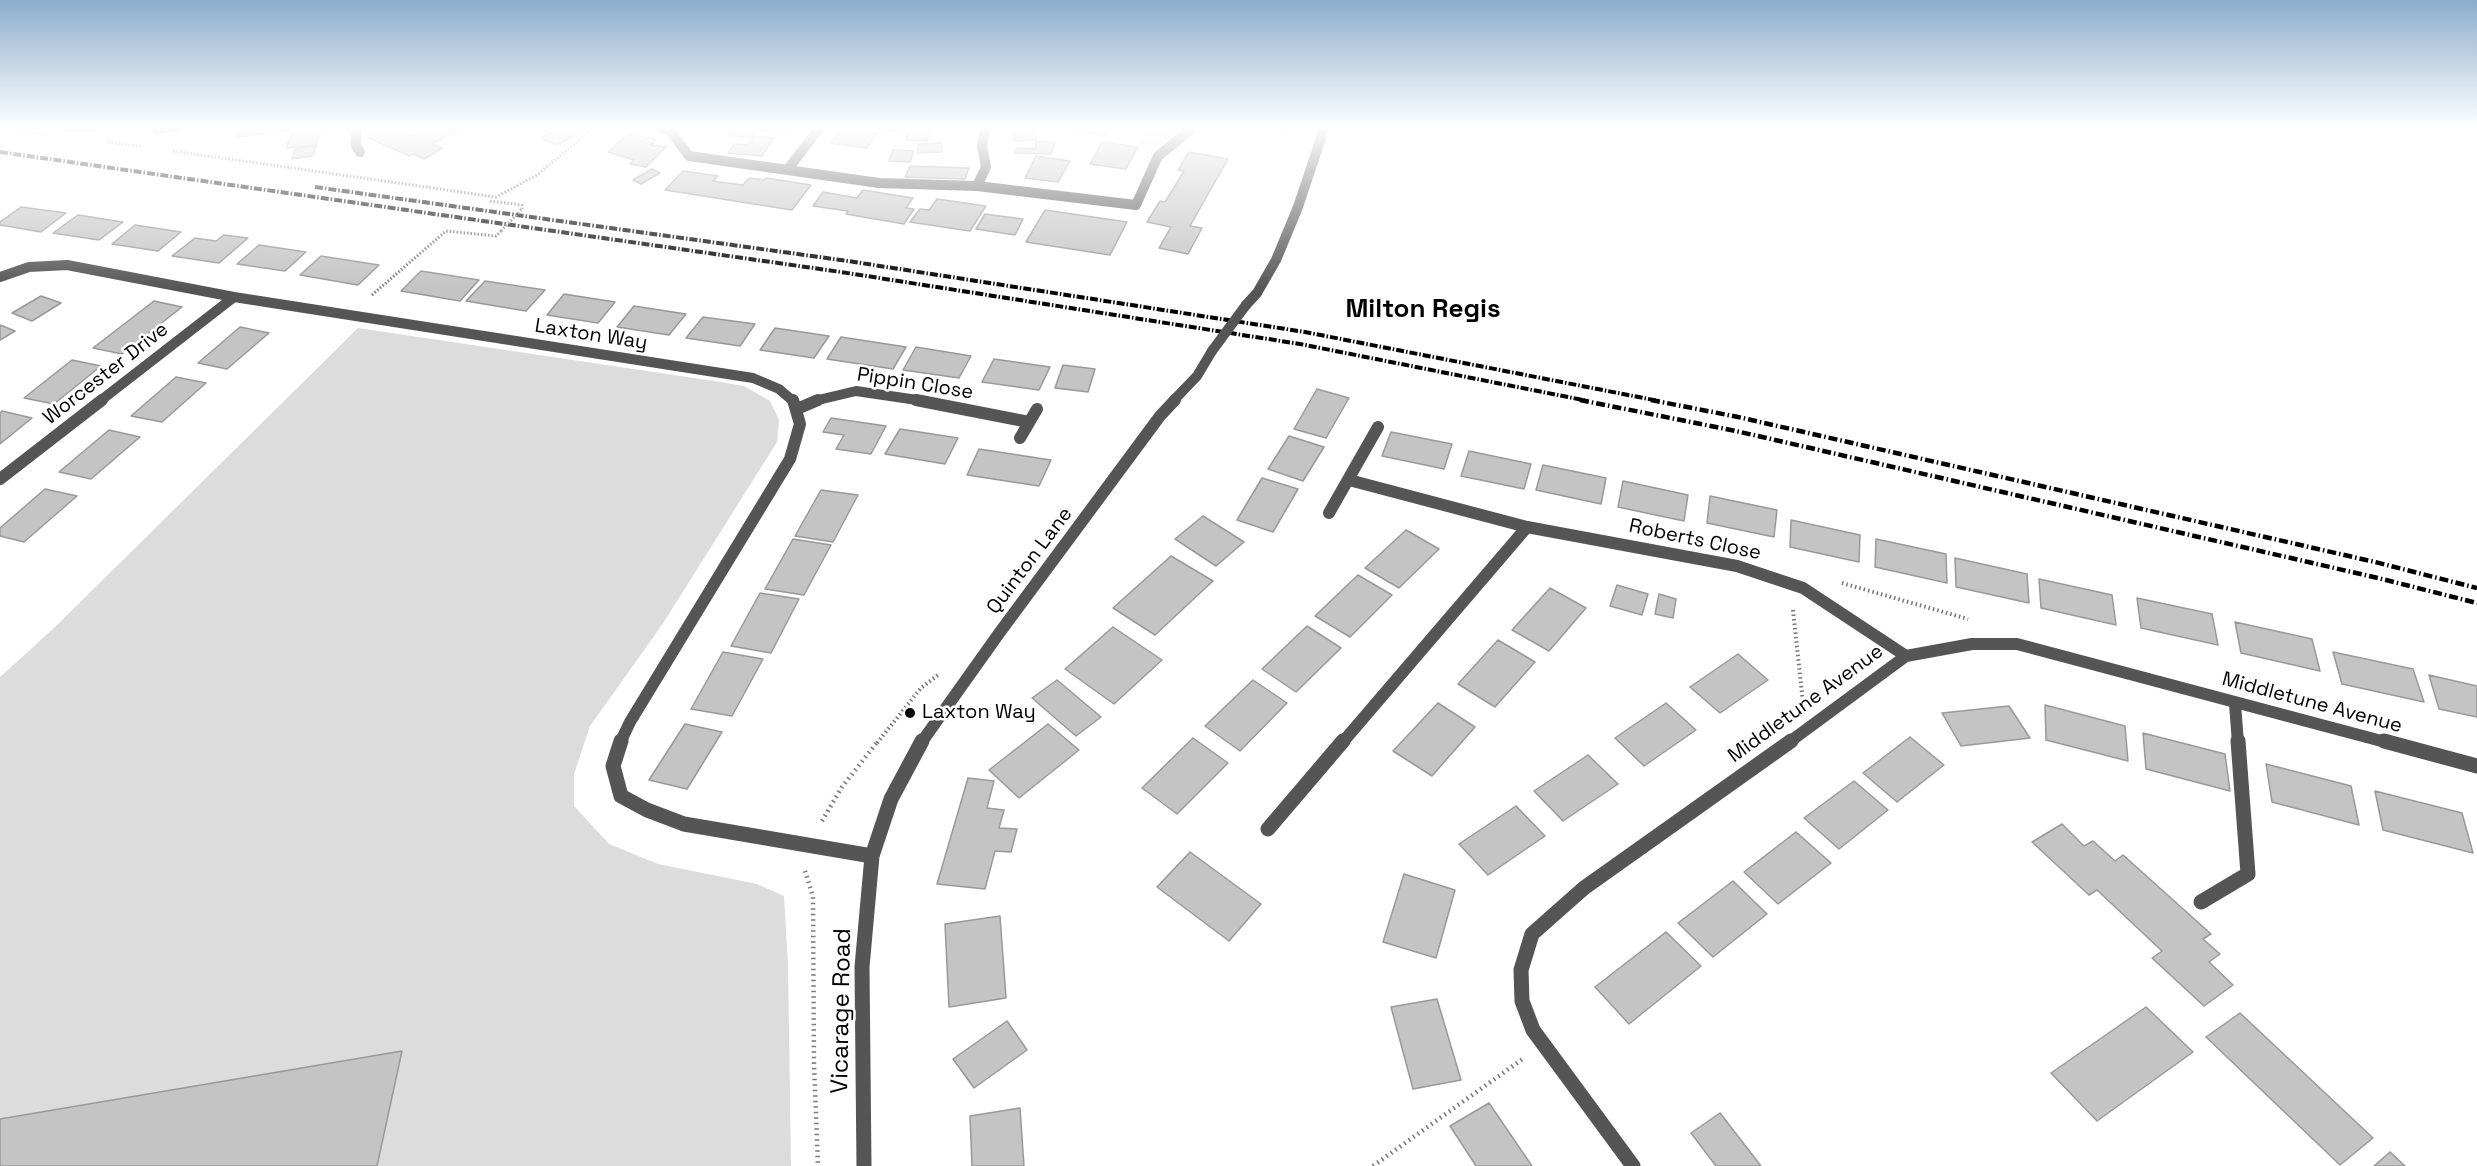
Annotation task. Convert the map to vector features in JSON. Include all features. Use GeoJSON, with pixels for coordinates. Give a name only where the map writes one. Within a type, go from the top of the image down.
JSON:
{"type":"FeatureCollection","features":[{"type":"Feature","properties":{"kind":"street"},"geometry":{"type":"LineString","coordinates":[[862,180],[977,186],[1136,205],[1147,180]]}},
{"type":"Feature","properties":{"kind":"street"},"geometry":{"type":"LineString","coordinates":[[977,186],[980,180]]}},
{"type":"Feature","properties":{"kind":"street","name":"Quinton Lane"},"geometry":{"type":"LineString","coordinates":[[872,856],[891,799],[919,746],[1000,632],[1160,417],[1197,376],[1212,351],[1257,293],[1276,260],[1307,180]]}},
{"type":"Feature","properties":{"kind":"street","name":"Laxton Way"},"geometry":{"type":"LineString","coordinates":[[0,277],[29,267],[67,265],[234,297],[753,378],[779,389],[793,400],[797,409]]}},
{"type":"Feature","properties":{"kind":"street","name":"Worcester Drive"},"geometry":{"type":"LineString","coordinates":[[0,479],[234,297]]}},
{"type":"Feature","properties":{"kind":"street","name":"Pippin Close"},"geometry":{"type":"LineString","coordinates":[[797,409],[833,395],[856,391],[886,394],[1029,422]]}},
{"type":"Feature","properties":{"kind":"street"},"geometry":{"type":"LineString","coordinates":[[797,409],[800,424],[790,459],[630,722],[619,745],[613,766],[621,796],[647,810],[684,824],[872,856]]}},
{"type":"Feature","properties":{"kind":"street"},"geometry":{"type":"LineString","coordinates":[[1020,438],[1037,409]]}},
{"type":"Feature","properties":{"kind":"street"},"geometry":{"type":"LineString","coordinates":[[1329,513],[1378,427]]}},
{"type":"Feature","properties":{"kind":"street","name":"Roberts Close"},"geometry":{"type":"LineString","coordinates":[[1349,480],[1527,527],[1737,566],[1803,588],[1906,656]]}},
{"type":"Feature","properties":{"kind":"street"},"geometry":{"type":"LineString","coordinates":[[1268,828],[1527,527]]}},
{"type":"Feature","properties":{"kind":"street","name":"Middletune Avenue"},"geometry":{"type":"LineString","coordinates":[[1634,1166],[1545,1043],[1533,1030],[1522,1001],[1521,970],[1532,934],[1584,888],[1820,721],[1906,656],[1972,644],[2017,644],[2235,704],[2477,766]]}},
{"type":"Feature","properties":{"kind":"street"},"geometry":{"type":"LineString","coordinates":[[2201,902],[2248,874],[2235,704]]}},
{"type":"Feature","properties":{"kind":"street","name":"Vicarage Road"},"geometry":{"type":"LineString","coordinates":[[864,1166],[862,967],[872,856]]}},
{"type":"Feature","properties":{"kind":"path"},"geometry":{"type":"LineString","coordinates":[[379,180],[496,197]]}},
{"type":"Feature","properties":{"kind":"path"},"geometry":{"type":"LineString","coordinates":[[349,315],[446,231],[496,236],[522,209],[522,205],[490,201],[528,180]]}},
{"type":"Feature","properties":{"kind":"path"},"geometry":{"type":"LineString","coordinates":[[805,870],[813,897],[814,1063],[819,1166]]}},
{"type":"Feature","properties":{"kind":"path"},"geometry":{"type":"LineString","coordinates":[[1373,1166],[1545,1043]]}},
{"type":"Feature","properties":{"kind":"shaded area"},"geometry":{"type":"Polygon","coordinates":[[[358,328],[744,386],[770,401],[779,420],[777,442],[662,625],[590,726],[574,774],[574,806],[609,844],[658,864],[757,884],[784,896],[788,965],[791,1166],[0,1166],[0,677],[54,628],[358,328]]]}},
{"type":"Feature","properties":{"kind":"building"},"geometry":{"type":"Polygon","coordinates":[[[634,180],[647,180],[641,184],[634,180]]]}},
{"type":"Feature","properties":{"kind":"building"},"geometry":{"type":"Polygon","coordinates":[[[674,180],[714,180],[743,185],[747,180],[782,180],[811,185],[792,210],[665,190],[674,180]]]}},
{"type":"Feature","properties":{"kind":"building"},"geometry":{"type":"Polygon","coordinates":[[[1178,180],[1216,180],[1190,226],[1202,228],[1188,254],[1159,248],[1171,227],[1147,222],[1160,201],[1165,202],[1178,180]]]}},
{"type":"Feature","properties":{"kind":"building"},"geometry":{"type":"Polygon","coordinates":[[[863,190],[913,198],[906,208],[914,209],[904,224],[846,214],[848,211],[813,206],[823,192],[857,198],[863,190]]]}},
{"type":"Feature","properties":{"kind":"building"},"geometry":{"type":"Polygon","coordinates":[[[937,199],[986,206],[970,231],[910,222],[920,209],[929,210],[937,199]]]}},
{"type":"Feature","properties":{"kind":"building"},"geometry":{"type":"Polygon","coordinates":[[[21,207],[66,213],[41,232],[0,225],[0,222],[21,207]]]}},
{"type":"Feature","properties":{"kind":"building"},"geometry":{"type":"Polygon","coordinates":[[[1045,210],[1127,222],[1110,255],[1026,242],[1045,210]]]}},
{"type":"Feature","properties":{"kind":"building"},"geometry":{"type":"Polygon","coordinates":[[[985,214],[1023,219],[1015,235],[976,229],[985,214]]]}},
{"type":"Feature","properties":{"kind":"building"},"geometry":{"type":"Polygon","coordinates":[[[78,215],[123,222],[99,240],[53,233],[78,215]]]}},
{"type":"Feature","properties":{"kind":"building"},"geometry":{"type":"Polygon","coordinates":[[[135,225],[181,232],[158,251],[112,244],[135,225]]]}},
{"type":"Feature","properties":{"kind":"building"},"geometry":{"type":"Polygon","coordinates":[[[224,235],[248,238],[219,263],[172,256],[195,238],[216,241],[224,235]]]}},
{"type":"Feature","properties":{"kind":"building"},"geometry":{"type":"Polygon","coordinates":[[[259,245],[306,252],[285,271],[237,264],[259,245]]]}},
{"type":"Feature","properties":{"kind":"building"},"geometry":{"type":"Polygon","coordinates":[[[321,256],[379,265],[358,285],[300,275],[321,256]]]}},
{"type":"Feature","properties":{"kind":"building"},"geometry":{"type":"Polygon","coordinates":[[[421,271],[479,280],[460,301],[401,291],[421,271]]]}},
{"type":"Feature","properties":{"kind":"building"},"geometry":{"type":"Polygon","coordinates":[[[485,281],[545,290],[526,311],[466,301],[485,281]]]}},
{"type":"Feature","properties":{"kind":"building"},"geometry":{"type":"Polygon","coordinates":[[[564,294],[615,302],[598,323],[547,315],[564,294]]]}},
{"type":"Feature","properties":{"kind":"building"},"geometry":{"type":"Polygon","coordinates":[[[41,296],[61,303],[32,321],[12,313],[41,296]]]}},
{"type":"Feature","properties":{"kind":"building"},"geometry":{"type":"Polygon","coordinates":[[[154,301],[182,307],[122,354],[93,348],[154,301]]]}},
{"type":"Feature","properties":{"kind":"building"},"geometry":{"type":"Polygon","coordinates":[[[634,306],[686,314],[669,335],[617,327],[634,306]]]}},
{"type":"Feature","properties":{"kind":"building"},"geometry":{"type":"Polygon","coordinates":[[[703,317],[755,324],[740,346],[686,338],[703,317]]]}},
{"type":"Feature","properties":{"kind":"building"},"geometry":{"type":"Polygon","coordinates":[[[0,325],[15,331],[0,340],[0,325]]]}},
{"type":"Feature","properties":{"kind":"building"},"geometry":{"type":"Polygon","coordinates":[[[240,327],[269,333],[227,369],[198,363],[240,327]]]}},
{"type":"Feature","properties":{"kind":"building"},"geometry":{"type":"Polygon","coordinates":[[[775,328],[829,336],[814,358],[760,350],[775,328]]]}},
{"type":"Feature","properties":{"kind":"building"},"geometry":{"type":"Polygon","coordinates":[[[841,337],[906,347],[893,369],[827,359],[841,337]]]}},
{"type":"Feature","properties":{"kind":"building"},"geometry":{"type":"Polygon","coordinates":[[[916,347],[971,356],[959,378],[903,370],[916,347]]]}},
{"type":"Feature","properties":{"kind":"building"},"geometry":{"type":"Polygon","coordinates":[[[994,359],[1050,367],[1039,390],[982,382],[994,359]]]}},
{"type":"Feature","properties":{"kind":"building"},"geometry":{"type":"Polygon","coordinates":[[[72,360],[101,366],[54,404],[24,398],[72,360]]]}},
{"type":"Feature","properties":{"kind":"building"},"geometry":{"type":"Polygon","coordinates":[[[1063,365],[1095,369],[1088,392],[1055,388],[1063,365]]]}},
{"type":"Feature","properties":{"kind":"building"},"geometry":{"type":"Polygon","coordinates":[[[176,377],[206,383],[162,422],[131,416],[176,377]]]}},
{"type":"Feature","properties":{"kind":"building"},"geometry":{"type":"Polygon","coordinates":[[[1317,389],[1349,398],[1326,438],[1294,429],[1317,389]]]}},
{"type":"Feature","properties":{"kind":"building"},"geometry":{"type":"Polygon","coordinates":[[[2,411],[32,418],[0,444],[0,413],[2,411]]]}},
{"type":"Feature","properties":{"kind":"building"},"geometry":{"type":"Polygon","coordinates":[[[831,418],[886,426],[871,454],[836,449],[844,435],[823,432],[831,418]]]}},
{"type":"Feature","properties":{"kind":"building"},"geometry":{"type":"Polygon","coordinates":[[[900,429],[958,438],[945,464],[885,454],[900,429]]]}},
{"type":"Feature","properties":{"kind":"building"},"geometry":{"type":"Polygon","coordinates":[[[109,430],[140,437],[91,479],[59,472],[109,430]]]}},
{"type":"Feature","properties":{"kind":"building"},"geometry":{"type":"Polygon","coordinates":[[[1391,432],[1452,444],[1444,469],[1382,456],[1391,432]]]}},
{"type":"Feature","properties":{"kind":"building"},"geometry":{"type":"Polygon","coordinates":[[[1289,436],[1324,447],[1303,481],[1268,469],[1289,436]]]}},
{"type":"Feature","properties":{"kind":"building"},"geometry":{"type":"Polygon","coordinates":[[[979,449],[1051,460],[1039,486],[967,475],[979,449]]]}},
{"type":"Feature","properties":{"kind":"building"},"geometry":{"type":"Polygon","coordinates":[[[1469,451],[1531,464],[1524,489],[1461,476],[1469,451]]]}},
{"type":"Feature","properties":{"kind":"building"},"geometry":{"type":"Polygon","coordinates":[[[1543,465],[1606,478],[1601,504],[1536,490],[1543,465]]]}},
{"type":"Feature","properties":{"kind":"building"},"geometry":{"type":"Polygon","coordinates":[[[1262,478],[1298,489],[1273,532],[1237,520],[1262,478]]]}},
{"type":"Feature","properties":{"kind":"building"},"geometry":{"type":"Polygon","coordinates":[[[1623,481],[1688,495],[1684,521],[1618,507],[1623,481]]]}},
{"type":"Feature","properties":{"kind":"building"},"geometry":{"type":"Polygon","coordinates":[[[45,489],[77,496],[24,542],[0,536],[0,528],[45,489]]]}},
{"type":"Feature","properties":{"kind":"building"},"geometry":{"type":"Polygon","coordinates":[[[821,490],[858,495],[833,542],[795,536],[821,490]]]}},
{"type":"Feature","properties":{"kind":"building"},"geometry":{"type":"Polygon","coordinates":[[[1710,496],[1777,510],[1774,537],[1707,523],[1710,496]]]}},
{"type":"Feature","properties":{"kind":"building"},"geometry":{"type":"Polygon","coordinates":[[[1203,516],[1244,542],[1216,566],[1175,539],[1203,516]]]}},
{"type":"Feature","properties":{"kind":"building"},"geometry":{"type":"Polygon","coordinates":[[[1791,520],[1860,535],[1859,562],[1790,547],[1791,520]]]}},
{"type":"Feature","properties":{"kind":"building"},"geometry":{"type":"Polygon","coordinates":[[[1406,530],[1439,549],[1399,588],[1365,568],[1406,530]]]}},
{"type":"Feature","properties":{"kind":"building"},"geometry":{"type":"Polygon","coordinates":[[[793,539],[831,545],[804,595],[765,589],[793,539]]]}},
{"type":"Feature","properties":{"kind":"building"},"geometry":{"type":"Polygon","coordinates":[[[1876,539],[1946,554],[1947,583],[1875,567],[1876,539]]]}},
{"type":"Feature","properties":{"kind":"building"},"geometry":{"type":"Polygon","coordinates":[[[1171,556],[1213,581],[1155,635],[1113,608],[1171,556]]]}},
{"type":"Feature","properties":{"kind":"building"},"geometry":{"type":"Polygon","coordinates":[[[1955,558],[2027,574],[2029,603],[1956,587],[1955,558]]]}},
{"type":"Feature","properties":{"kind":"building"},"geometry":{"type":"Polygon","coordinates":[[[1358,575],[1392,595],[1350,637],[1315,616],[1358,575]]]}},
{"type":"Feature","properties":{"kind":"building"},"geometry":{"type":"Polygon","coordinates":[[[2039,579],[2112,595],[2116,625],[2041,608],[2039,579]]]}},
{"type":"Feature","properties":{"kind":"building"},"geometry":{"type":"Polygon","coordinates":[[[1617,585],[1648,594],[1642,615],[1610,606],[1617,585]]]}},
{"type":"Feature","properties":{"kind":"building"},"geometry":{"type":"Polygon","coordinates":[[[1550,588],[1586,608],[1549,651],[1512,630],[1550,588]]]}},
{"type":"Feature","properties":{"kind":"building"},"geometry":{"type":"Polygon","coordinates":[[[760,593],[799,599],[771,653],[731,646],[760,593]]]}},
{"type":"Feature","properties":{"kind":"building"},"geometry":{"type":"Polygon","coordinates":[[[1659,594],[1676,599],[1673,618],[1655,614],[1659,594]]]}},
{"type":"Feature","properties":{"kind":"building"},"geometry":{"type":"Polygon","coordinates":[[[2137,598],[2212,614],[2218,645],[2141,628],[2137,598]]]}},
{"type":"Feature","properties":{"kind":"building"},"geometry":{"type":"Polygon","coordinates":[[[2235,622],[2312,639],[2320,671],[2241,653],[2235,622]]]}},
{"type":"Feature","properties":{"kind":"building"},"geometry":{"type":"Polygon","coordinates":[[[1307,626],[1341,648],[1296,692],[1262,669],[1307,626]]]}},
{"type":"Feature","properties":{"kind":"building"},"geometry":{"type":"Polygon","coordinates":[[[1113,627],[1162,660],[1114,704],[1065,669],[1113,627]]]}},
{"type":"Feature","properties":{"kind":"building"},"geometry":{"type":"Polygon","coordinates":[[[1498,640],[1535,662],[1495,707],[1458,684],[1498,640]]]}},
{"type":"Feature","properties":{"kind":"building"},"geometry":{"type":"Polygon","coordinates":[[[723,652],[763,659],[732,716],[691,709],[723,652]]]}},
{"type":"Feature","properties":{"kind":"building"},"geometry":{"type":"Polygon","coordinates":[[[2333,652],[2413,669],[2424,702],[2342,684],[2333,652]]]}},
{"type":"Feature","properties":{"kind":"building"},"geometry":{"type":"Polygon","coordinates":[[[1738,654],[1768,680],[1720,713],[1690,687],[1738,654]]]}},
{"type":"Feature","properties":{"kind":"building"},"geometry":{"type":"Polygon","coordinates":[[[2429,675],[2477,686],[2477,717],[2439,709],[2429,675]]]}},
{"type":"Feature","properties":{"kind":"building"},"geometry":{"type":"Polygon","coordinates":[[[1057,680],[1101,717],[1076,736],[1032,698],[1057,680]]]}},
{"type":"Feature","properties":{"kind":"building"},"geometry":{"type":"Polygon","coordinates":[[[1253,680],[1287,703],[1240,751],[1205,726],[1253,680]]]}},
{"type":"Feature","properties":{"kind":"building"},"geometry":{"type":"Polygon","coordinates":[[[1438,703],[1475,727],[1432,776],[1393,751],[1438,703]]]}},
{"type":"Feature","properties":{"kind":"building"},"geometry":{"type":"Polygon","coordinates":[[[1666,703],[1696,730],[1644,766],[1615,738],[1666,703]]]}},
{"type":"Feature","properties":{"kind":"building"},"geometry":{"type":"Polygon","coordinates":[[[2045,705],[2125,726],[2128,761],[2046,740],[2045,705]]]}},
{"type":"Feature","properties":{"kind":"building"},"geometry":{"type":"Polygon","coordinates":[[[2009,706],[2030,738],[1961,746],[1942,713],[2009,706]]]}},
{"type":"Feature","properties":{"kind":"building"},"geometry":{"type":"Polygon","coordinates":[[[685,724],[722,732],[687,789],[649,780],[685,724]]]}},
{"type":"Feature","properties":{"kind":"building"},"geometry":{"type":"Polygon","coordinates":[[[1048,724],[1079,750],[1019,798],[989,770],[1048,724]]]}},
{"type":"Feature","properties":{"kind":"building"},"geometry":{"type":"Polygon","coordinates":[[[2143,733],[2225,754],[2230,791],[2146,769],[2143,733]]]}},
{"type":"Feature","properties":{"kind":"building"},"geometry":{"type":"Polygon","coordinates":[[[1910,737],[1944,765],[1897,802],[1863,773],[1910,737]]]}},
{"type":"Feature","properties":{"kind":"building"},"geometry":{"type":"Polygon","coordinates":[[[1193,738],[1228,763],[1177,814],[1142,788],[1193,738]]]}},
{"type":"Feature","properties":{"kind":"building"},"geometry":{"type":"Polygon","coordinates":[[[1588,755],[1618,784],[1563,821],[1534,791],[1588,755]]]}},
{"type":"Feature","properties":{"kind":"building"},"geometry":{"type":"Polygon","coordinates":[[[2266,764],[2351,786],[2359,825],[2272,802],[2266,764]]]}},
{"type":"Feature","properties":{"kind":"building"},"geometry":{"type":"Polygon","coordinates":[[[968,778],[994,781],[987,808],[1004,810],[999,828],[1017,829],[1011,852],[995,851],[985,889],[937,884],[968,778]]]}},
{"type":"Feature","properties":{"kind":"building"},"geometry":{"type":"Polygon","coordinates":[[[1854,781],[1888,810],[1839,849],[1804,818],[1854,781]]]}},
{"type":"Feature","properties":{"kind":"building"},"geometry":{"type":"Polygon","coordinates":[[[2375,791],[2462,813],[2473,853],[2383,830],[2375,791]]]}},
{"type":"Feature","properties":{"kind":"building"},"geometry":{"type":"Polygon","coordinates":[[[1516,806],[1545,836],[1488,875],[1459,844],[1516,806]]]}},
{"type":"Feature","properties":{"kind":"building"},"geometry":{"type":"Polygon","coordinates":[[[2062,824],[2084,846],[2093,841],[2115,861],[2123,855],[2211,934],[2203,939],[2220,954],[2209,962],[2233,985],[2204,1006],[2152,958],[2162,951],[2097,890],[2089,895],[2032,842],[2062,824]]]}},
{"type":"Feature","properties":{"kind":"building"},"geometry":{"type":"Polygon","coordinates":[[[1796,832],[1831,863],[1778,904],[1744,872],[1796,832]]]}},
{"type":"Feature","properties":{"kind":"building"},"geometry":{"type":"Polygon","coordinates":[[[1190,852],[1261,904],[1229,941],[1157,887],[1190,852]]]}},
{"type":"Feature","properties":{"kind":"building"},"geometry":{"type":"Polygon","coordinates":[[[1404,874],[1455,890],[1436,958],[1383,942],[1404,874]]]}},
{"type":"Feature","properties":{"kind":"building"},"geometry":{"type":"Polygon","coordinates":[[[1733,881],[1767,914],[1713,957],[1678,923],[1733,881]]]}},
{"type":"Feature","properties":{"kind":"building"},"geometry":{"type":"Polygon","coordinates":[[[1000,916],[1006,998],[949,1007],[945,924],[1000,916]]]}},
{"type":"Feature","properties":{"kind":"building"},"geometry":{"type":"Polygon","coordinates":[[[1666,932],[1701,966],[1629,1024],[1595,987],[1666,932]]]}},
{"type":"Feature","properties":{"kind":"building"},"geometry":{"type":"Polygon","coordinates":[[[1437,999],[1461,1080],[1413,1089],[1391,1007],[1437,999]]]}},
{"type":"Feature","properties":{"kind":"building"},"geometry":{"type":"Polygon","coordinates":[[[2146,1007],[2193,1052],[2097,1121],[2051,1073],[2146,1007]]]}},
{"type":"Feature","properties":{"kind":"building"},"geometry":{"type":"Polygon","coordinates":[[[2240,1013],[2373,1138],[2340,1165],[2206,1037],[2240,1013]]]}},
{"type":"Feature","properties":{"kind":"building"},"geometry":{"type":"Polygon","coordinates":[[[1007,1021],[1027,1050],[974,1088],[953,1059],[1007,1021]]]}},
{"type":"Feature","properties":{"kind":"building"},"geometry":{"type":"Polygon","coordinates":[[[402,1051],[377,1166],[0,1166],[0,1119],[402,1051]]]}},
{"type":"Feature","properties":{"kind":"building"},"geometry":{"type":"Polygon","coordinates":[[[1489,1103],[1532,1166],[1476,1166],[1450,1126],[1489,1103]]]}},
{"type":"Feature","properties":{"kind":"building"},"geometry":{"type":"Polygon","coordinates":[[[1020,1108],[1024,1166],[972,1166],[970,1116],[1020,1108]]]}},
{"type":"Feature","properties":{"kind":"building"},"geometry":{"type":"Polygon","coordinates":[[[1720,1113],[1761,1166],[1716,1166],[1691,1133],[1720,1113]]]}},
{"type":"Feature","properties":{"kind":"building"},"geometry":{"type":"Polygon","coordinates":[[[2390,1152],[2405,1166],[2374,1166],[2390,1152]]]}},
{"type":"Feature","properties":{"kind":"railway"},"geometry":{"type":"LineString","coordinates":[[199,180],[841,272],[1300,344],[1588,401]]}},
{"type":"Feature","properties":{"kind":"railway"},"geometry":{"type":"LineString","coordinates":[[315,187],[848,261],[1305,332],[1659,401]]}},
{"type":"Feature","properties":{"kind":"railway"},"geometry":{"type":"LineString","coordinates":[[1580,400],[1736,431],[2378,578],[2477,603]]}},
{"type":"Feature","properties":{"kind":"railway"},"geometry":{"type":"LineString","coordinates":[[1651,400],[1738,417],[2375,562],[2477,588]]}},
{"type":"Feature","properties":{"kind":"place","name":"Laxton Way"},"geometry":{"type":"Point","coordinates":[910,713]}},
{"type":"Feature","properties":{"kind":"district","name":"Milton Regis"},"geometry":{"type":"Point","coordinates":[1423,310]}}]}
